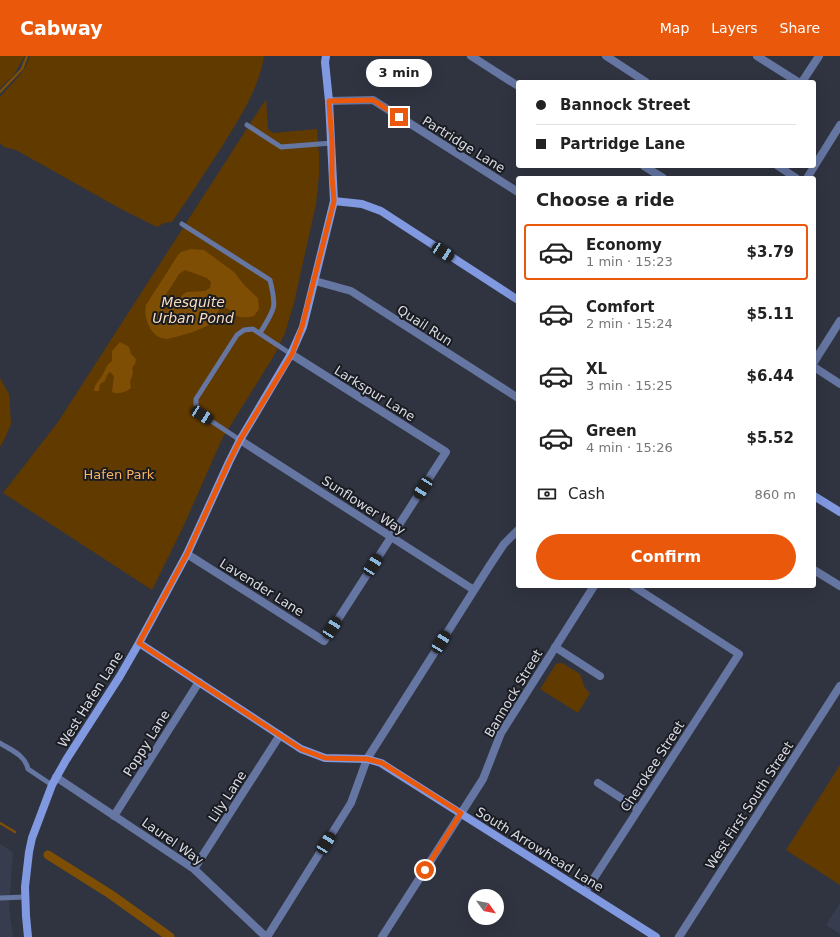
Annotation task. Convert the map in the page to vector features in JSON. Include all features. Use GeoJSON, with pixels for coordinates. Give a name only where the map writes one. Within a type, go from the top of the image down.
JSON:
{"type":"FeatureCollection","features":[{"type":"Feature","properties":{"kind":"main road","name":"West Hafen Lane"},"geometry":{"type":"LineString","coordinates":[[28,937],[25,887],[29,852],[32,838],[54,781],[139,643],[187,554],[240,440],[292,354],[302,327],[315,281],[334,201],[332,143],[325,62],[326,56]]}},
{"type":"Feature","properties":{"kind":"main road"},"geometry":{"type":"LineString","coordinates":[[334,201],[362,204],[381,211],[516,299]]}},
{"type":"Feature","properties":{"kind":"main road"},"geometry":{"type":"LineString","coordinates":[[816,497],[840,512]]}},
{"type":"Feature","properties":{"kind":"main road","name":"South Arrowhead Lane"},"geometry":{"type":"LineString","coordinates":[[139,643],[301,749],[325,758],[367,759],[382,763],[656,937]]}},
{"type":"Feature","properties":{"kind":"street"},"geometry":{"type":"LineString","coordinates":[[471,56],[516,85]]}},
{"type":"Feature","properties":{"kind":"street"},"geometry":{"type":"LineString","coordinates":[[606,56],[643,80]]}},
{"type":"Feature","properties":{"kind":"street"},"geometry":{"type":"LineString","coordinates":[[757,56],[795,80]]}},
{"type":"Feature","properties":{"kind":"street"},"geometry":{"type":"LineString","coordinates":[[803,80],[819,56]]}},
{"type":"Feature","properties":{"kind":"street","name":"Partridge Lane"},"geometry":{"type":"LineString","coordinates":[[329,101],[373,100],[516,191]]}},
{"type":"Feature","properties":{"kind":"street"},"geometry":{"type":"LineString","coordinates":[[816,164],[840,125]]}},
{"type":"Feature","properties":{"kind":"street"},"geometry":{"type":"LineString","coordinates":[[647,168],[660,176]]}},
{"type":"Feature","properties":{"kind":"street"},"geometry":{"type":"LineString","coordinates":[[781,168],[793,176]]}},
{"type":"Feature","properties":{"kind":"street","name":"Quail Run"},"geometry":{"type":"LineString","coordinates":[[315,281],[351,291],[516,397]]}},
{"type":"Feature","properties":{"kind":"street"},"geometry":{"type":"LineString","coordinates":[[816,359],[840,321]]}},
{"type":"Feature","properties":{"kind":"street","name":"Larkspur Lane"},"geometry":{"type":"LineString","coordinates":[[292,354],[446,452],[391,537]]}},
{"type":"Feature","properties":{"kind":"street"},"geometry":{"type":"LineString","coordinates":[[816,368],[840,384]]}},
{"type":"Feature","properties":{"kind":"street","name":"Sunflower Way"},"geometry":{"type":"LineString","coordinates":[[240,440],[474,590]]}},
{"type":"Feature","properties":{"kind":"street"},"geometry":{"type":"LineString","coordinates":[[266,937],[351,803],[367,759],[504,544],[516,532]]}},
{"type":"Feature","properties":{"kind":"street","name":"Lavender Lane"},"geometry":{"type":"LineString","coordinates":[[187,554],[324,641],[391,537]]}},
{"type":"Feature","properties":{"kind":"street"},"geometry":{"type":"LineString","coordinates":[[816,571],[840,586]]}},
{"type":"Feature","properties":{"kind":"street","name":"Bannock Street"},"geometry":{"type":"LineString","coordinates":[[382,937],[482,779],[501,732],[593,588]]}},
{"type":"Feature","properties":{"kind":"street","name":"Cherokee Street"},"geometry":{"type":"LineString","coordinates":[[585,892],[739,654],[636,588]]}},
{"type":"Feature","properties":{"kind":"street"},"geometry":{"type":"LineString","coordinates":[[555,647],[600,676]]}},
{"type":"Feature","properties":{"kind":"street","name":"Poppy Lane"},"geometry":{"type":"LineString","coordinates":[[114,816],[198,682]]}},
{"type":"Feature","properties":{"kind":"street","name":"West First South Street"},"geometry":{"type":"LineString","coordinates":[[679,937],[840,686]]}},
{"type":"Feature","properties":{"kind":"street","name":"Lily Lane"},"geometry":{"type":"LineString","coordinates":[[194,869],[280,735]]}},
{"type":"Feature","properties":{"kind":"street","name":"Laurel Way"},"geometry":{"type":"LineString","coordinates":[[54,781],[114,816],[194,869],[266,937]]}},
{"type":"Feature","properties":{"kind":"street"},"geometry":{"type":"LineString","coordinates":[[598,783],[638,809]]}},
{"type":"Feature","properties":{"kind":"lane"},"geometry":{"type":"LineString","coordinates":[[247,125],[281,147],[332,143]]}},
{"type":"Feature","properties":{"kind":"lane"},"geometry":{"type":"LineString","coordinates":[[182,224],[270,280],[274,307],[260,333]]}},
{"type":"Feature","properties":{"kind":"lane"},"geometry":{"type":"LineString","coordinates":[[240,440],[202,415],[196,407],[196,399],[237,335],[244,330],[253,329],[292,354]]}},
{"type":"Feature","properties":{"kind":"lane"},"geometry":{"type":"LineString","coordinates":[[0,743],[22,757],[27,762],[28,769],[54,781]]}},
{"type":"Feature","properties":{"kind":"lane"},"geometry":{"type":"LineString","coordinates":[[0,898],[25,897]]}},
{"type":"Feature","properties":{"kind":"shaded area"},"geometry":{"type":"Polygon","coordinates":[[[0,844],[13,852],[9,908],[13,937],[0,937],[0,844]]]}},
{"type":"Feature","properties":{"kind":"shaded area"},"geometry":{"type":"Polygon","coordinates":[[[840,903],[840,934],[826,925],[840,903]]]}},
{"type":"Feature","properties":{"kind":"green space"},"geometry":{"type":"Polygon","coordinates":[[[0,56],[25,56],[13,76],[0,88],[0,56]]]}},
{"type":"Feature","properties":{"kind":"green space"},"geometry":{"type":"Polygon","coordinates":[[[30,56],[264,56],[258,80],[248,102],[223,145],[172,222],[164,223],[157,227],[121,209],[16,150],[4,147],[0,143],[0,97],[25,68],[30,56]]]}},
{"type":"Feature","properties":{"kind":"green space","name":"Hafen Park"},"geometry":{"type":"Polygon","coordinates":[[[266,99],[268,129],[273,133],[317,129],[319,175],[316,204],[294,303],[285,333],[275,354],[222,439],[184,525],[152,590],[3,493],[58,422],[266,99]]]}},
{"type":"Feature","properties":{"kind":"green space"},"geometry":{"type":"Polygon","coordinates":[[[0,378],[9,394],[11,424],[0,447],[0,378]]]}},
{"type":"Feature","properties":{"kind":"green space"},"geometry":{"type":"Polygon","coordinates":[[[562,663],[580,674],[585,688],[590,693],[578,713],[540,689],[556,664],[562,663]]]}},
{"type":"Feature","properties":{"kind":"green space"},"geometry":{"type":"Polygon","coordinates":[[[840,765],[840,885],[786,850],[840,765]]]}},
{"type":"Feature","properties":{"kind":"water","name":"Mesquite Urban Pond"},"geometry":{"type":"Polygon","coordinates":[[[191,249],[204,250],[234,272],[245,286],[258,298],[259,309],[254,316],[237,316],[225,307],[221,307],[214,320],[199,330],[167,339],[157,336],[149,327],[145,310],[146,305],[181,252],[191,249]],[[185,270],[179,274],[160,304],[163,309],[173,307],[186,292],[205,291],[210,288],[211,282],[207,278],[185,270]]]}},
{"type":"Feature","properties":{"kind":"water"},"geometry":{"type":"Polygon","coordinates":[[[120,342],[129,347],[131,354],[136,359],[132,368],[133,373],[130,382],[131,388],[122,393],[112,392],[114,376],[110,372],[105,381],[100,384],[99,391],[94,391],[96,384],[107,366],[112,361],[112,351],[120,342]]]}},
{"type":"Feature","properties":{"kind":"waterway"},"geometry":{"type":"LineString","coordinates":[[0,92],[22,69],[27,56]]}},
{"type":"Feature","properties":{"kind":"waterway"},"geometry":{"type":"LineString","coordinates":[[0,823],[15,832]]}},
{"type":"Feature","properties":{"kind":"waterway"},"geometry":{"type":"LineString","coordinates":[[48,855],[110,894],[170,937]]}},
{"type":"Feature","properties":{"kind":"route"},"geometry":{"type":"LineString","coordinates":[[399,117],[373,100],[329,101],[334,201],[315,281],[302,327],[292,354],[240,440],[187,554],[162,603],[139,643],[301,749],[325,758],[367,759],[382,763],[461,813],[425,870]]}}]}
